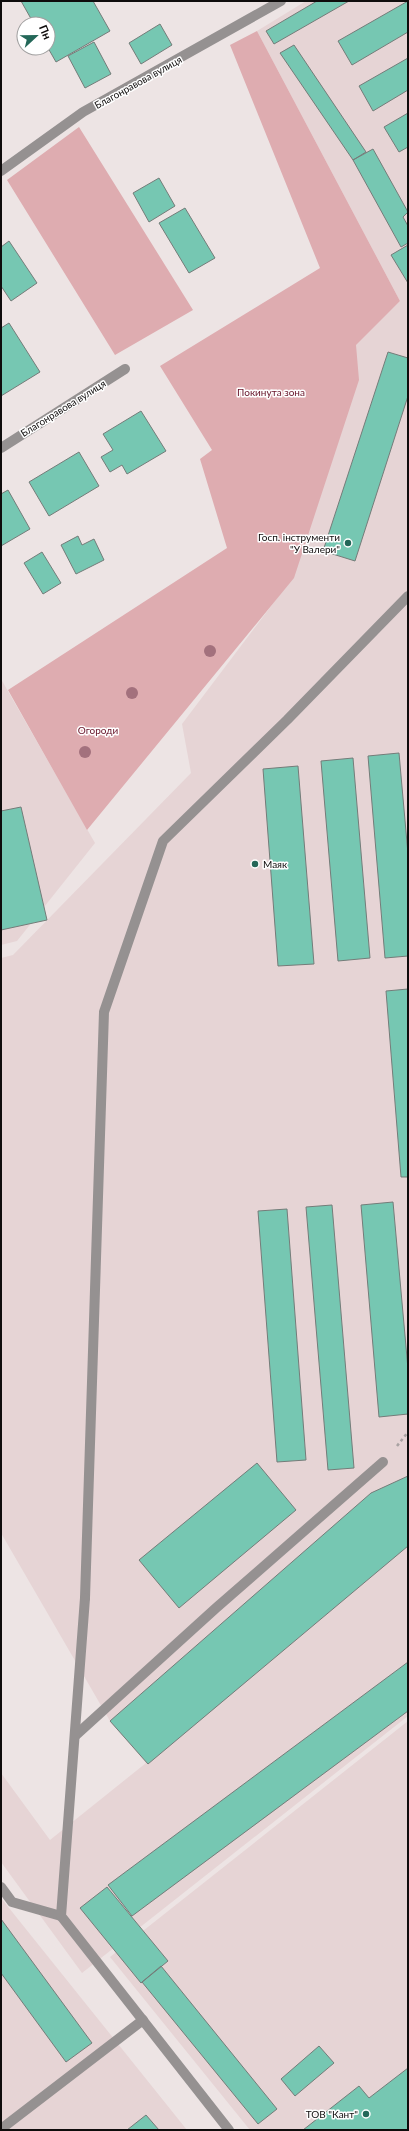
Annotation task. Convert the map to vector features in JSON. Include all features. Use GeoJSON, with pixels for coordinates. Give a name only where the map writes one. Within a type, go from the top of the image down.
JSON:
{"type":"FeatureCollection","features":[{"type":"Feature","properties":{"kind":"street","name":"Благонравова вулиця"},"geometry":{"type":"LineString","coordinates":[[1,171],[83,112],[280,1]]}},
{"type":"Feature","properties":{"kind":"street","name":"Благонравова вулиця"},"geometry":{"type":"LineString","coordinates":[[1,448],[125,369]]}},
{"type":"Feature","properties":{"kind":"street"},"geometry":{"type":"LineString","coordinates":[[62,1916],[85,1598],[104,1012],[163,841],[287,720],[408,596]]}},
{"type":"Feature","properties":{"kind":"street"},"geometry":{"type":"LineString","coordinates":[[76,1735],[216,1608],[384,1462]]}},
{"type":"Feature","properties":{"kind":"street"},"geometry":{"type":"LineString","coordinates":[[1,1887],[12,1902],[62,1916],[229,2130]]}},
{"type":"Feature","properties":{"kind":"street"},"geometry":{"type":"LineString","coordinates":[[1,2129],[143,2020]]}},
{"type":"Feature","properties":{"kind":"shaded area","name":"Маяк"},"geometry":{"type":"Polygon","coordinates":[[[306,1],[408,1],[408,1716],[82,1973],[1,1862],[1,1773],[50,1840],[146,1763],[110,1721],[1,1533],[1,958],[13,955],[191,773],[182,724],[293,577],[353,346],[400,301],[257,31],[306,1]]]}},
{"type":"Feature","properties":{"kind":"shaded area"},"geometry":{"type":"Polygon","coordinates":[[[1,679],[95,843],[17,941],[1,945],[1,679]]]}},
{"type":"Feature","properties":{"kind":"shaded area"},"geometry":{"type":"Polygon","coordinates":[[[408,1721],[408,2130],[250,2130],[110,1957],[408,1721]]]}},
{"type":"Feature","properties":{"kind":"shaded area"},"geometry":{"type":"Polygon","coordinates":[[[1,1898],[187,2130],[1,2130],[1,1898]]]}},
{"type":"Feature","properties":{"kind":"green space","name":"Покинута зона"},"geometry":{"type":"Polygon","coordinates":[[[257,31],[400,301],[356,345],[359,380],[294,578],[87,830],[8,690],[227,548],[200,459],[212,450],[160,366],[320,268],[230,45],[257,31]]]}},
{"type":"Feature","properties":{"kind":"green space"},"geometry":{"type":"Polygon","coordinates":[[[79,127],[193,310],[115,355],[7,180],[79,127]]]}},
{"type":"Feature","properties":{"kind":"building"},"geometry":{"type":"Polygon","coordinates":[[[21,1],[93,1],[110,31],[56,62],[53,56],[56,56],[56,16],[29,16],[21,1]]]}},
{"type":"Feature","properties":{"kind":"building"},"geometry":{"type":"Polygon","coordinates":[[[317,1],[349,1],[274,44],[266,31],[317,1]]]}},
{"type":"Feature","properties":{"kind":"building"},"geometry":{"type":"Polygon","coordinates":[[[408,1],[408,32],[352,65],[338,41],[408,1]]]}},
{"type":"Feature","properties":{"kind":"building"},"geometry":{"type":"Polygon","coordinates":[[[160,24],[172,45],[141,64],[129,43],[160,24]]]}},
{"type":"Feature","properties":{"kind":"building"},"geometry":{"type":"Polygon","coordinates":[[[94,42],[111,74],[85,88],[68,56],[94,42]]]}},
{"type":"Feature","properties":{"kind":"building"},"geometry":{"type":"Polygon","coordinates":[[[294,45],[366,152],[353,160],[280,53],[294,45]]]}},
{"type":"Feature","properties":{"kind":"building"},"geometry":{"type":"Polygon","coordinates":[[[408,58],[408,90],[373,111],[359,86],[408,58]]]}},
{"type":"Feature","properties":{"kind":"building"},"geometry":{"type":"Polygon","coordinates":[[[408,113],[408,147],[399,152],[384,127],[408,113]]]}},
{"type":"Feature","properties":{"kind":"building"},"geometry":{"type":"Polygon","coordinates":[[[373,149],[408,212],[403,217],[408,226],[408,243],[401,247],[353,160],[373,149]]]}},
{"type":"Feature","properties":{"kind":"building"},"geometry":{"type":"Polygon","coordinates":[[[159,178],[175,206],[149,222],[133,193],[159,178]]]}},
{"type":"Feature","properties":{"kind":"building"},"geometry":{"type":"Polygon","coordinates":[[[185,208],[215,258],[189,273],[159,223],[185,208]]]}},
{"type":"Feature","properties":{"kind":"building"},"geometry":{"type":"Polygon","coordinates":[[[9,241],[37,283],[11,301],[1,286],[1,247],[9,241]]]}},
{"type":"Feature","properties":{"kind":"building"},"geometry":{"type":"Polygon","coordinates":[[[408,245],[408,283],[391,255],[408,245]]]}},
{"type":"Feature","properties":{"kind":"building"},"geometry":{"type":"Polygon","coordinates":[[[9,323],[40,372],[1,396],[1,328],[9,323]]]}},
{"type":"Feature","properties":{"kind":"building"},"geometry":{"type":"Polygon","coordinates":[[[388,352],[408,358],[408,396],[355,561],[323,551],[388,352]]]}},
{"type":"Feature","properties":{"kind":"building"},"geometry":{"type":"Polygon","coordinates":[[[141,411],[166,451],[127,474],[122,465],[110,472],[101,457],[113,450],[103,434],[141,411]]]}},
{"type":"Feature","properties":{"kind":"building"},"geometry":{"type":"Polygon","coordinates":[[[79,452],[99,486],[49,516],[29,482],[79,452]]]}},
{"type":"Feature","properties":{"kind":"building"},"geometry":{"type":"Polygon","coordinates":[[[8,490],[30,529],[1,546],[1,494],[8,490]]]}},
{"type":"Feature","properties":{"kind":"building"},"geometry":{"type":"Polygon","coordinates":[[[78,536],[82,545],[94,539],[104,560],[76,574],[61,545],[78,536]]]}},
{"type":"Feature","properties":{"kind":"building"},"geometry":{"type":"Polygon","coordinates":[[[42,552],[61,583],[43,594],[24,563],[42,552]]]}},
{"type":"Feature","properties":{"kind":"building"},"geometry":{"type":"Polygon","coordinates":[[[399,753],[408,854],[408,956],[385,958],[368,756],[399,753]]]}},
{"type":"Feature","properties":{"kind":"building"},"geometry":{"type":"Polygon","coordinates":[[[353,758],[370,958],[338,961],[321,761],[353,758]]]}},
{"type":"Feature","properties":{"kind":"building"},"geometry":{"type":"Polygon","coordinates":[[[298,766],[314,964],[278,966],[263,769],[298,766]]]}},
{"type":"Feature","properties":{"kind":"building"},"geometry":{"type":"Polygon","coordinates":[[[21,807],[47,920],[1,930],[1,811],[21,807]]]}},
{"type":"Feature","properties":{"kind":"building"},"geometry":{"type":"Polygon","coordinates":[[[408,989],[408,1177],[401,1177],[386,991],[408,989]]]}},
{"type":"Feature","properties":{"kind":"building"},"geometry":{"type":"Polygon","coordinates":[[[393,1202],[408,1369],[408,1414],[379,1417],[361,1205],[393,1202]]]}},
{"type":"Feature","properties":{"kind":"building"},"geometry":{"type":"Polygon","coordinates":[[[332,1205],[354,1468],[328,1470],[306,1207],[332,1205]]]}},
{"type":"Feature","properties":{"kind":"building"},"geometry":{"type":"Polygon","coordinates":[[[287,1209],[306,1460],[277,1462],[258,1211],[287,1209]]]}},
{"type":"Feature","properties":{"kind":"building"},"geometry":{"type":"Polygon","coordinates":[[[257,1463],[296,1510],[179,1608],[139,1560],[257,1463]]]}},
{"type":"Feature","properties":{"kind":"building"},"geometry":{"type":"Polygon","coordinates":[[[408,1476],[408,1546],[148,1764],[110,1721],[371,1493],[408,1476]]]}},
{"type":"Feature","properties":{"kind":"building"},"geometry":{"type":"Polygon","coordinates":[[[408,1662],[408,1711],[132,1916],[108,1885],[408,1662]]]}},
{"type":"Feature","properties":{"kind":"building"},"geometry":{"type":"Polygon","coordinates":[[[107,1887],[168,1961],[141,1983],[80,1908],[107,1887]]]}},
{"type":"Feature","properties":{"kind":"building"},"geometry":{"type":"Polygon","coordinates":[[[1,1919],[92,2043],[66,2062],[1,1973],[1,1919]]]}},
{"type":"Feature","properties":{"kind":"building"},"geometry":{"type":"Polygon","coordinates":[[[161,1966],[277,2109],[258,2124],[142,1982],[161,1966]]]}},
{"type":"Feature","properties":{"kind":"building"},"geometry":{"type":"Polygon","coordinates":[[[319,2046],[334,2063],[295,2096],[281,2079],[319,2046]]]}},
{"type":"Feature","properties":{"kind":"building","name":"ТОВ \"Кант\""},"geometry":{"type":"Polygon","coordinates":[[[408,2068],[408,2130],[303,2130],[359,2086],[369,2098],[408,2068]]]}},
{"type":"Feature","properties":{"kind":"building"},"geometry":{"type":"Polygon","coordinates":[[[146,2115],[159,2130],[127,2130],[146,2115]]]}},
{"type":"Feature","properties":{"kind":"place","name":"Госп. інструменти \"У Валери\""},"geometry":{"type":"Point","coordinates":[348,543]}},
{"type":"Feature","properties":{"kind":"place","name":"Маяк"},"geometry":{"type":"Point","coordinates":[255,864]}},
{"type":"Feature","properties":{"kind":"place","name":"ТОВ \"Кант\""},"geometry":{"type":"Point","coordinates":[366,2114]}},
{"type":"Feature","properties":{"kind":"park label","name":"Огороди"},"geometry":{"type":"Point","coordinates":[98,730]}}]}
